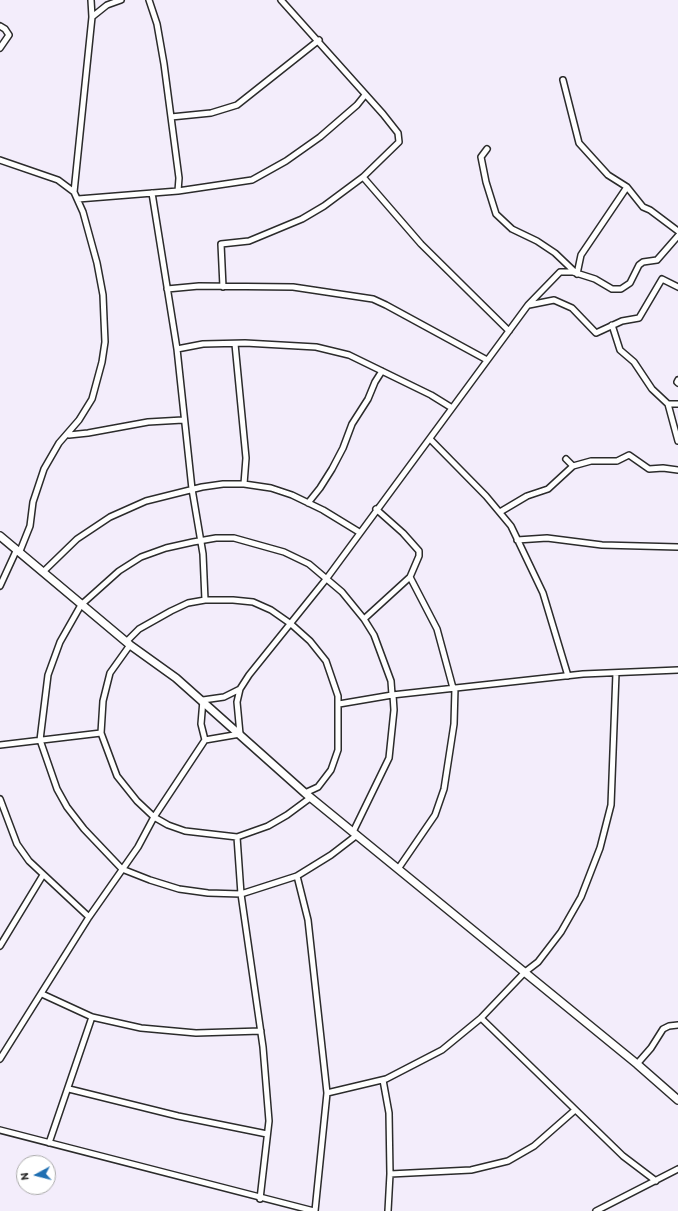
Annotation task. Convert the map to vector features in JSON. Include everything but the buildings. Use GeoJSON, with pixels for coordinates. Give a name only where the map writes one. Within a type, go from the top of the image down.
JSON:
{"type":"FeatureCollection","features":[{"type":"Feature","properties":{"kind":"street"},"geometry":{"type":"LineString","coordinates":[[74,192],[92,17],[91,0]]}},
{"type":"Feature","properties":{"kind":"street"},"geometry":{"type":"LineString","coordinates":[[92,17],[103,7],[120,0]]}},
{"type":"Feature","properties":{"kind":"street"},"geometry":{"type":"LineString","coordinates":[[149,0],[157,24],[179,178],[178,191]]}},
{"type":"Feature","properties":{"kind":"street"},"geometry":{"type":"LineString","coordinates":[[223,287],[222,244],[249,241],[285,227],[324,206],[363,177],[396,147],[400,138],[383,114],[319,40],[281,0]]}},
{"type":"Feature","properties":{"kind":"street"},"geometry":{"type":"LineString","coordinates":[[0,26],[5,29],[9,35],[0,48]]}},
{"type":"Feature","properties":{"kind":"street"},"geometry":{"type":"LineString","coordinates":[[171,117],[211,113],[237,105],[319,40]]}},
{"type":"Feature","properties":{"kind":"street"},"geometry":{"type":"LineString","coordinates":[[563,80],[579,143],[608,175],[627,187],[643,207],[650,210],[678,231]]}},
{"type":"Feature","properties":{"kind":"street"},"geometry":{"type":"LineString","coordinates":[[78,199],[178,191],[252,180],[286,161],[320,137],[348,114],[365,95]]}},
{"type":"Feature","properties":{"kind":"street"},"geometry":{"type":"LineString","coordinates":[[487,149],[481,157],[486,182],[496,214],[512,229],[537,241],[555,253],[577,274]]}},
{"type":"Feature","properties":{"kind":"street"},"geometry":{"type":"LineString","coordinates":[[0,160],[58,180],[74,192],[78,199],[92,244],[100,277],[103,295],[105,342],[99,380],[92,399],[69,435],[60,443],[44,469],[33,502],[30,526],[0,586]]}},
{"type":"Feature","properties":{"kind":"street"},"geometry":{"type":"LineString","coordinates":[[363,177],[421,244],[509,331]]}},
{"type":"Feature","properties":{"kind":"street"},"geometry":{"type":"LineString","coordinates":[[577,274],[581,255],[627,187]]}},
{"type":"Feature","properties":{"kind":"street"},"geometry":{"type":"LineString","coordinates":[[152,193],[177,349],[183,420],[192,489],[203,554],[205,600]]}},
{"type":"Feature","properties":{"kind":"street"},"geometry":{"type":"LineString","coordinates":[[240,734],[237,702],[240,689],[268,651],[327,578],[376,509],[430,439],[528,305],[560,272],[577,274],[595,279],[612,289],[621,289],[630,283],[639,264],[642,262],[657,260],[677,237]]}},
{"type":"Feature","properties":{"kind":"street"},"geometry":{"type":"LineString","coordinates":[[528,305],[554,300],[572,308],[596,333],[622,320],[639,318],[662,279],[678,287]]}},
{"type":"Feature","properties":{"kind":"street"},"geometry":{"type":"LineString","coordinates":[[167,289],[223,287],[306,288],[372,299],[386,305],[487,360]]}},
{"type":"Feature","properties":{"kind":"street"},"geometry":{"type":"LineString","coordinates":[[612,325],[620,350],[634,362],[652,388],[668,404],[678,441]]}},
{"type":"Feature","properties":{"kind":"street"},"geometry":{"type":"LineString","coordinates":[[177,349],[203,344],[276,344],[316,347],[349,355],[431,395],[452,408]]}},
{"type":"Feature","properties":{"kind":"street"},"geometry":{"type":"LineString","coordinates":[[235,344],[246,458],[244,484]]}},
{"type":"Feature","properties":{"kind":"street"},"geometry":{"type":"LineString","coordinates":[[308,503],[332,469],[343,448],[352,424],[368,399],[375,382],[382,371]]}},
{"type":"Feature","properties":{"kind":"street"},"geometry":{"type":"LineString","coordinates":[[668,404],[678,404]]}},
{"type":"Feature","properties":{"kind":"street"},"geometry":{"type":"LineString","coordinates":[[69,435],[148,422],[183,420]]}},
{"type":"Feature","properties":{"kind":"street"},"geometry":{"type":"LineString","coordinates":[[430,439],[500,512],[510,526],[543,593],[568,676]]}},
{"type":"Feature","properties":{"kind":"street"},"geometry":{"type":"LineString","coordinates":[[500,512],[527,496],[548,489],[573,466],[591,461],[617,461],[629,455],[649,469],[663,468],[678,470]]}},
{"type":"Feature","properties":{"kind":"street"},"geometry":{"type":"LineString","coordinates":[[566,459],[573,466]]}},
{"type":"Feature","properties":{"kind":"street"},"geometry":{"type":"LineString","coordinates":[[44,572],[77,539],[110,517],[146,501],[192,489],[223,484],[244,484],[270,488],[308,503],[343,521],[360,532]]}},
{"type":"Feature","properties":{"kind":"street"},"geometry":{"type":"LineString","coordinates":[[364,619],[410,577],[419,556],[419,551],[407,537],[376,509]]}},
{"type":"Feature","properties":{"kind":"street"},"geometry":{"type":"LineString","coordinates":[[0,536],[128,643],[176,678],[308,796],[637,1064],[678,1100]]}},
{"type":"Feature","properties":{"kind":"street"},"geometry":{"type":"LineString","coordinates":[[234,538],[267,546],[309,564],[327,578],[342,592],[364,619],[374,635],[392,681],[394,710],[389,758],[355,834],[331,855],[297,876],[241,894],[208,893],[179,889],[150,880],[122,868],[84,829],[67,807],[57,789],[40,740],[48,675],[60,642],[81,605],[119,571],[141,557],[166,548],[201,540],[234,538]]}},
{"type":"Feature","properties":{"kind":"street"},"geometry":{"type":"LineString","coordinates":[[517,540],[547,538],[602,545],[678,547]]}},
{"type":"Feature","properties":{"kind":"street"},"geometry":{"type":"LineString","coordinates":[[398,868],[435,815],[444,789],[454,724],[454,688],[436,629],[413,586],[410,577]]}},
{"type":"Feature","properties":{"kind":"street"},"geometry":{"type":"LineString","coordinates":[[205,600],[253,602],[271,610],[291,624],[310,642],[326,661],[334,682],[339,704],[338,750],[330,770],[318,787],[274,822],[237,837],[185,831],[168,825],[154,817],[137,801],[117,776],[101,733],[103,701],[110,673],[128,643],[138,629],[188,603],[205,600]]}},
{"type":"Feature","properties":{"kind":"street"},"geometry":{"type":"LineString","coordinates":[[339,704],[393,695],[601,672],[616,673],[678,670]]}},
{"type":"Feature","properties":{"kind":"street"},"geometry":{"type":"LineString","coordinates":[[327,1093],[383,1080],[442,1050],[481,1018],[525,972],[538,962],[562,932],[574,912],[600,848],[612,805],[616,673]]}},
{"type":"Feature","properties":{"kind":"street"},"geometry":{"type":"LineString","coordinates":[[202,700],[224,697],[240,689]]}},
{"type":"Feature","properties":{"kind":"street"},"geometry":{"type":"LineString","coordinates":[[202,700],[201,724],[205,740]]}},
{"type":"Feature","properties":{"kind":"street"},"geometry":{"type":"LineString","coordinates":[[0,745],[101,733]]}},
{"type":"Feature","properties":{"kind":"street"},"geometry":{"type":"LineString","coordinates":[[0,1059],[89,918],[122,868],[138,847],[154,817],[205,740],[240,734]]}},
{"type":"Feature","properties":{"kind":"street"},"geometry":{"type":"LineString","coordinates":[[0,799],[17,844],[29,861],[89,918]]}},
{"type":"Feature","properties":{"kind":"street"},"geometry":{"type":"LineString","coordinates":[[237,837],[241,894],[261,1031],[268,1121],[260,1198]]}},
{"type":"Feature","properties":{"kind":"street"},"geometry":{"type":"LineString","coordinates":[[0,946],[43,875]]}},
{"type":"Feature","properties":{"kind":"street"},"geometry":{"type":"LineString","coordinates":[[0,1130],[315,1211],[327,1093],[308,920],[297,876]]}},
{"type":"Feature","properties":{"kind":"street"},"geometry":{"type":"LineString","coordinates":[[42,994],[92,1017],[161,1031],[216,1033],[261,1031]]}},
{"type":"Feature","properties":{"kind":"street"},"geometry":{"type":"LineString","coordinates":[[49,1143],[69,1089],[92,1017]]}},
{"type":"Feature","properties":{"kind":"street"},"geometry":{"type":"LineString","coordinates":[[481,1018],[623,1156],[656,1181]]}},
{"type":"Feature","properties":{"kind":"street"},"geometry":{"type":"LineString","coordinates":[[637,1064],[651,1048],[663,1029],[669,1026],[678,1025]]}},
{"type":"Feature","properties":{"kind":"street"},"geometry":{"type":"LineString","coordinates":[[383,1080],[389,1113],[390,1174],[388,1211]]}},
{"type":"Feature","properties":{"kind":"street"},"geometry":{"type":"LineString","coordinates":[[69,1089],[178,1116],[267,1134]]}},
{"type":"Feature","properties":{"kind":"street"},"geometry":{"type":"LineString","coordinates":[[390,1174],[471,1170],[508,1161],[534,1146],[575,1110]]}},
{"type":"Feature","properties":{"kind":"street"},"geometry":{"type":"LineString","coordinates":[[596,1211],[678,1169]]}}]}
